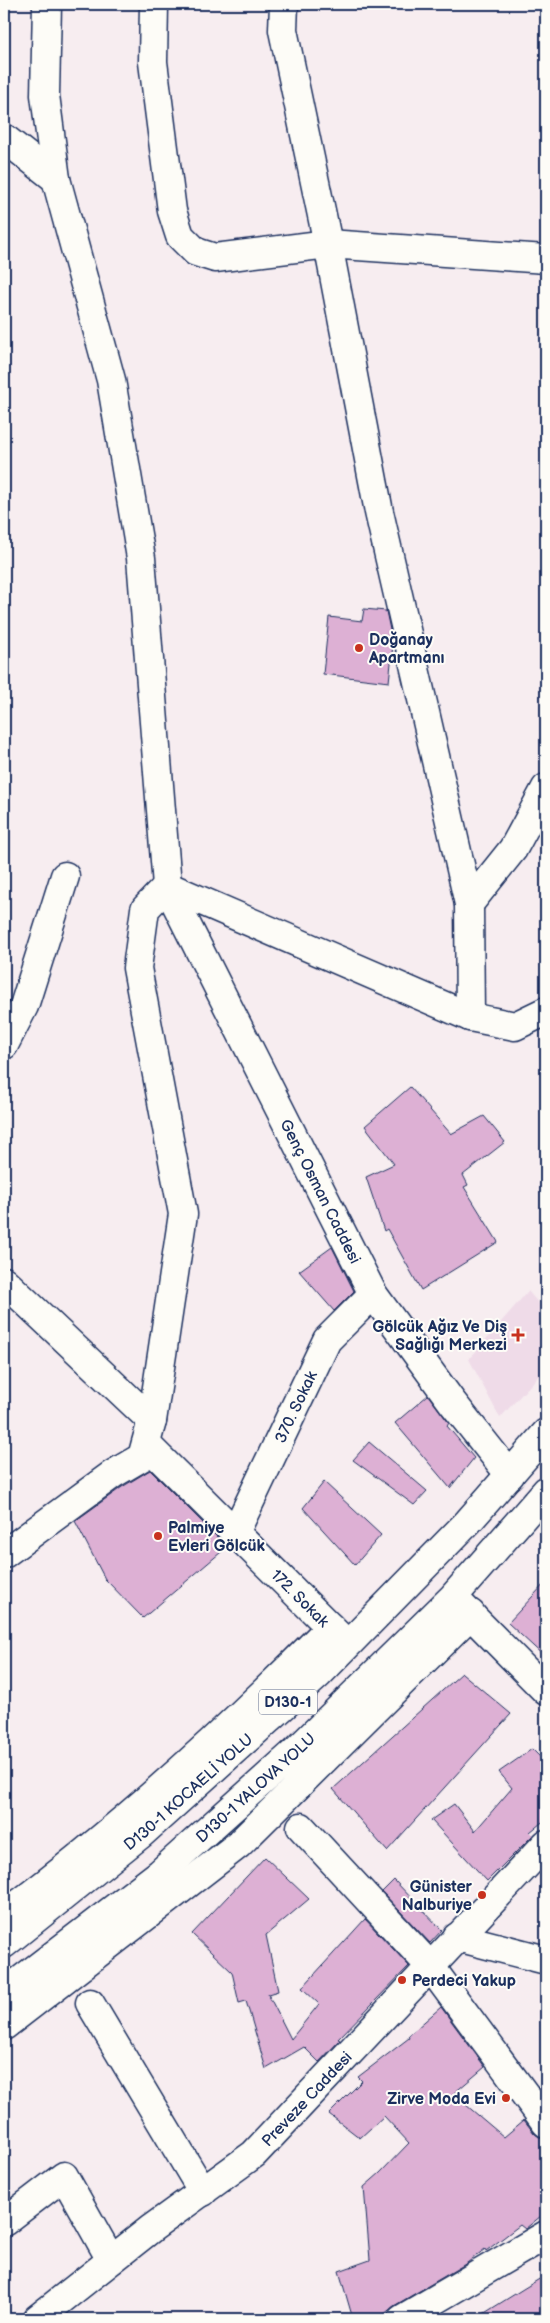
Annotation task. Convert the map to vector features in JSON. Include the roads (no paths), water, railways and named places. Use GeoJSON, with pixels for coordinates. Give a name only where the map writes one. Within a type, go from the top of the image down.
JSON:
{"type":"FeatureCollection","features":[{"type":"Feature","properties":{"kind":"main road"},"geometry":{"type":"LineString","coordinates":[[4,1554],[113,1474],[142,1457],[149,1432],[183,1214],[137,968],[145,909],[168,886],[141,558],[110,380],[56,179],[45,95],[47,4]]}},
{"type":"Feature","properties":{"kind":"main road"},"geometry":{"type":"LineString","coordinates":[[154,4],[153,62],[172,211],[180,236],[196,252],[216,258],[328,244],[546,258]]}},
{"type":"Feature","properties":{"kind":"main road"},"geometry":{"type":"LineString","coordinates":[[284,4],[283,30],[328,244],[379,512],[469,904],[470,1017]]}},
{"type":"Feature","properties":{"kind":"main road"},"geometry":{"type":"LineString","coordinates":[[4,138],[56,179]]}},
{"type":"Feature","properties":{"kind":"main road"},"geometry":{"type":"LineString","coordinates":[[469,904],[513,849],[546,788]]}},
{"type":"Feature","properties":{"kind":"main road"},"geometry":{"type":"LineString","coordinates":[[4,1045],[24,1006],[65,876]]}},
{"type":"Feature","properties":{"kind":"main road"},"geometry":{"type":"LineString","coordinates":[[168,886],[470,1017],[516,1026],[546,1011]]}},
{"type":"Feature","properties":{"kind":"main road","name":"Genç Osman Caddesi"},"geometry":{"type":"LineString","coordinates":[[168,886],[373,1294],[452,1402],[510,1475]]}},
{"type":"Feature","properties":{"kind":"main road","name":"172. Sokak"},"geometry":{"type":"LineString","coordinates":[[4,1281],[149,1432],[235,1533],[339,1636]]}},
{"type":"Feature","properties":{"kind":"main road","name":"370. Sokak"},"geometry":{"type":"LineString","coordinates":[[235,1533],[327,1340],[373,1294]]}},
{"type":"Feature","properties":{"kind":"main road","name":"D130-1 KOCAELİ YOLU"},"geometry":{"type":"LineString","coordinates":[[4,1944],[141,1834],[319,1674],[339,1636],[468,1522],[546,1433]]}},
{"type":"Feature","properties":{"kind":"main road","name":"D130-1 YALOVA YOLU"},"geometry":{"type":"LineString","coordinates":[[4,1993],[160,1873],[462,1605],[546,1491]]}},
{"type":"Feature","properties":{"kind":"main road"},"geometry":{"type":"LineString","coordinates":[[4,2026],[238,1845],[462,1605],[546,1691]]}},
{"type":"Feature","properties":{"kind":"main road"},"geometry":{"type":"LineString","coordinates":[[4,1915],[51,1880],[136,1810],[268,1689],[339,1636]]}},
{"type":"Feature","properties":{"kind":"main road"},"geometry":{"type":"LineString","coordinates":[[301,1827],[430,1966],[546,2123]]}},
{"type":"Feature","properties":{"kind":"main road","name":"Preveze Caddesi"},"geometry":{"type":"LineString","coordinates":[[37,2319],[111,2260],[254,2154],[546,1844]]}},
{"type":"Feature","properties":{"kind":"main road"},"geometry":{"type":"LineString","coordinates":[[457,1937],[546,1960]]}},
{"type":"Feature","properties":{"kind":"main road"},"geometry":{"type":"LineString","coordinates":[[90,2002],[203,2192]]}},
{"type":"Feature","properties":{"kind":"main road"},"geometry":{"type":"LineString","coordinates":[[4,2222],[64,2176],[111,2260]]}},
{"type":"Feature","properties":{"kind":"main road"},"geometry":{"type":"LineString","coordinates":[[402,2319],[546,2235]]}},
{"type":"Feature","properties":{"kind":"place","name":"Doğanay Apartmanı"},"geometry":{"type":"Point","coordinates":[359,648]}},
{"type":"Feature","properties":{"kind":"place","name":"Gölcük Ağız Ve Diş Sağlığı Merkezi"},"geometry":{"type":"Point","coordinates":[518,1335]}},
{"type":"Feature","properties":{"kind":"place","name":"Palmiye Evleri Gölcük"},"geometry":{"type":"Point","coordinates":[158,1536]}},
{"type":"Feature","properties":{"kind":"place","name":"Günister Nalburiye"},"geometry":{"type":"Point","coordinates":[482,1895]}},
{"type":"Feature","properties":{"kind":"place","name":"Perdeci Yakup"},"geometry":{"type":"Point","coordinates":[402,1980]}},
{"type":"Feature","properties":{"kind":"place","name":"Zirve Moda Evi"},"geometry":{"type":"Point","coordinates":[506,2098]}}]}
